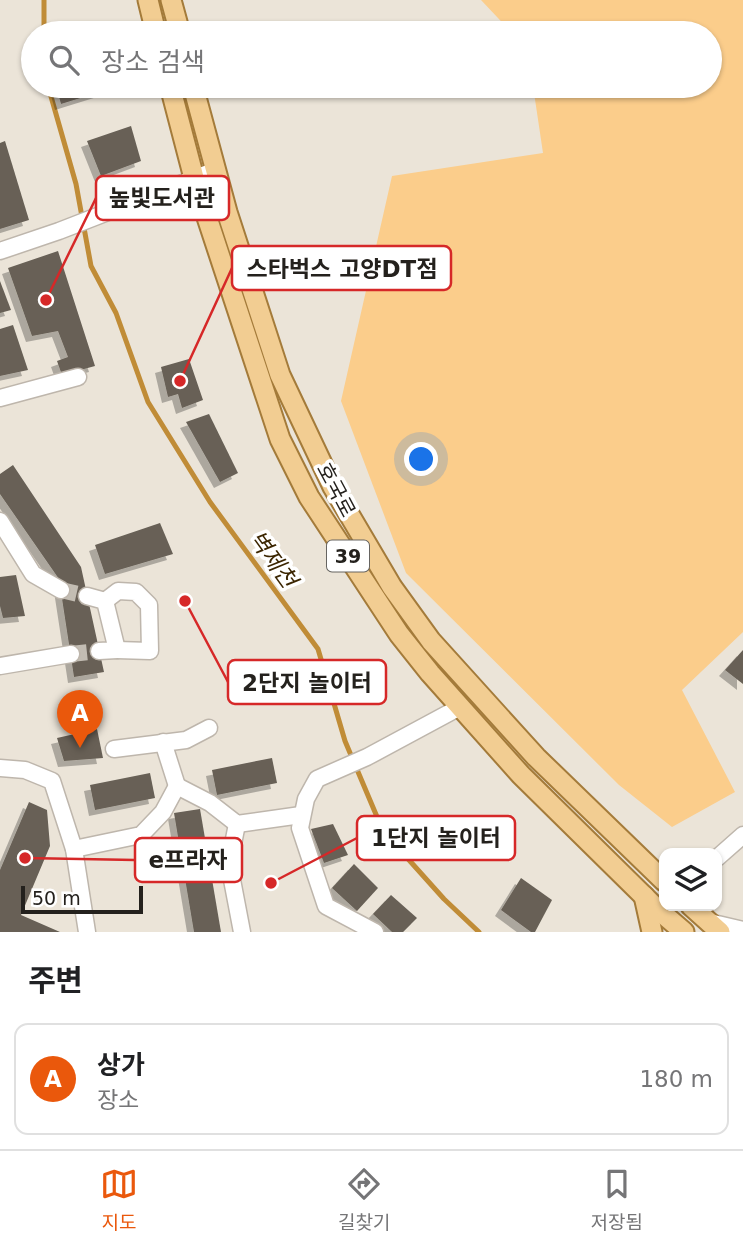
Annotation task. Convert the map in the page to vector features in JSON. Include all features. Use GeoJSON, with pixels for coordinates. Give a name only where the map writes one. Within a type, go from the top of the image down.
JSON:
{"type":"FeatureCollection","features":[{"type":"Feature","properties":{"kind":"main road"},"geometry":{"type":"LineString","coordinates":[[148,0],[153,21]]}},
{"type":"Feature","properties":{"kind":"main road"},"geometry":{"type":"LineString","coordinates":[[171,0],[177,21]]}},
{"type":"Feature","properties":{"kind":"main road","name":"호국로"},"geometry":{"type":"LineString","coordinates":[[173,98],[194,178],[280,439],[309,497],[399,634],[460,707],[521,775],[684,932]]}},
{"type":"Feature","properties":{"kind":"main road","name":"호국로"},"geometry":{"type":"LineString","coordinates":[[197,98],[227,212],[280,376],[333,487],[393,587],[431,641],[536,757],[659,876]]}},
{"type":"Feature","properties":{"kind":"main road"},"geometry":{"type":"LineString","coordinates":[[644,895],[652,932]]}},
{"type":"Feature","properties":{"kind":"street"},"geometry":{"type":"LineString","coordinates":[[0,251],[216,170]]}},
{"type":"Feature","properties":{"kind":"street"},"geometry":{"type":"LineString","coordinates":[[0,398],[78,376]]}},
{"type":"Feature","properties":{"kind":"street"},"geometry":{"type":"LineString","coordinates":[[0,521],[33,574],[61,590]]}},
{"type":"Feature","properties":{"kind":"street"},"geometry":{"type":"LineString","coordinates":[[99,651],[150,652],[149,605],[135,592],[118,591],[105,601]]}},
{"type":"Feature","properties":{"kind":"street"},"geometry":{"type":"LineString","coordinates":[[87,596],[105,601]]}},
{"type":"Feature","properties":{"kind":"street"},"geometry":{"type":"LineString","coordinates":[[105,601],[117,650]]}},
{"type":"Feature","properties":{"kind":"street"},"geometry":{"type":"LineString","coordinates":[[0,666],[71,654]]}},
{"type":"Feature","properties":{"kind":"street"},"geometry":{"type":"LineString","coordinates":[[375,932],[326,906],[300,828],[306,799],[317,779],[367,757],[460,707]]}},
{"type":"Feature","properties":{"kind":"street"},"geometry":{"type":"LineString","coordinates":[[114,749],[186,740],[209,728]]}},
{"type":"Feature","properties":{"kind":"street"},"geometry":{"type":"LineString","coordinates":[[163,742],[177,786],[210,803],[237,824],[301,815]]}},
{"type":"Feature","properties":{"kind":"street"},"geometry":{"type":"LineString","coordinates":[[0,768],[25,770],[52,781],[74,849],[87,932]]}},
{"type":"Feature","properties":{"kind":"street"},"geometry":{"type":"LineString","coordinates":[[74,849],[141,835],[163,812],[177,786]]}},
{"type":"Feature","properties":{"kind":"street"},"geometry":{"type":"LineString","coordinates":[[237,824],[229,864],[242,932]]}},
{"type":"Feature","properties":{"kind":"street"},"geometry":{"type":"LineString","coordinates":[[722,854],[743,835]]}},
{"type":"Feature","properties":{"kind":"street"},"geometry":{"type":"LineString","coordinates":[[709,923],[743,930]]}},
{"type":"Feature","properties":{"kind":"shaded area"},"geometry":{"type":"Polygon","coordinates":[[[481,0],[743,0],[743,632],[682,690],[735,792],[672,827],[619,785],[406,573],[341,401],[392,176],[543,153],[535,98],[722,98],[722,21],[501,21],[481,0]]]}},
{"type":"Feature","properties":{"kind":"building"},"geometry":{"type":"Polygon","coordinates":[[[59,98],[80,98],[61,104],[59,98]]]}},
{"type":"Feature","properties":{"kind":"building"},"geometry":{"type":"Polygon","coordinates":[[[131,126],[141,161],[101,176],[87,141],[131,126]]]}},
{"type":"Feature","properties":{"kind":"building"},"geometry":{"type":"Polygon","coordinates":[[[5,141],[29,220],[0,229],[0,143],[5,141]]]}},
{"type":"Feature","properties":{"kind":"building"},"geometry":{"type":"Polygon","coordinates":[[[58,251],[95,366],[62,375],[57,361],[68,357],[58,331],[32,336],[8,268],[58,251]]]}},
{"type":"Feature","properties":{"kind":"building"},"geometry":{"type":"Polygon","coordinates":[[[0,281],[11,310],[0,313],[0,281]]]}},
{"type":"Feature","properties":{"kind":"building"},"geometry":{"type":"Polygon","coordinates":[[[13,325],[28,370],[0,376],[0,329],[13,325]]]}},
{"type":"Feature","properties":{"kind":"building"},"geometry":{"type":"Polygon","coordinates":[[[189,359],[203,400],[182,408],[178,394],[168,397],[161,367],[189,359]]]}},
{"type":"Feature","properties":{"kind":"building"},"geometry":{"type":"Polygon","coordinates":[[[209,414],[238,473],[220,482],[186,422],[209,414]]]}},
{"type":"Feature","properties":{"kind":"building"},"geometry":{"type":"Polygon","coordinates":[[[13,465],[81,567],[104,672],[74,677],[59,579],[0,494],[0,474],[13,465]]]}},
{"type":"Feature","properties":{"kind":"building"},"geometry":{"type":"Polygon","coordinates":[[[160,523],[173,554],[105,574],[95,545],[160,523]]]}},
{"type":"Feature","properties":{"kind":"building"},"geometry":{"type":"Polygon","coordinates":[[[16,575],[25,616],[3,618],[0,606],[0,577],[16,575]]]}},
{"type":"Feature","properties":{"kind":"building"},"geometry":{"type":"Polygon","coordinates":[[[743,650],[743,684],[725,670],[743,650]]]}},
{"type":"Feature","properties":{"kind":"building"},"geometry":{"type":"Polygon","coordinates":[[[97,729],[103,758],[64,761],[57,738],[97,729]]]}},
{"type":"Feature","properties":{"kind":"building"},"geometry":{"type":"Polygon","coordinates":[[[272,758],[277,783],[217,795],[212,770],[272,758]]]}},
{"type":"Feature","properties":{"kind":"building"},"geometry":{"type":"Polygon","coordinates":[[[150,773],[155,798],[95,810],[90,785],[150,773]]]}},
{"type":"Feature","properties":{"kind":"building"},"geometry":{"type":"Polygon","coordinates":[[[29,802],[47,810],[50,846],[21,915],[60,932],[0,932],[0,870],[29,802]]]}},
{"type":"Feature","properties":{"kind":"building"},"geometry":{"type":"Polygon","coordinates":[[[200,809],[221,932],[194,932],[174,813],[200,809]]]}},
{"type":"Feature","properties":{"kind":"building"},"geometry":{"type":"Polygon","coordinates":[[[333,824],[348,855],[324,863],[311,829],[333,824]]]}},
{"type":"Feature","properties":{"kind":"building"},"geometry":{"type":"Polygon","coordinates":[[[354,864],[378,888],[357,911],[332,888],[354,864]]]}},
{"type":"Feature","properties":{"kind":"building"},"geometry":{"type":"Polygon","coordinates":[[[521,878],[552,900],[535,932],[531,932],[501,910],[521,878]]]}},
{"type":"Feature","properties":{"kind":"building"},"geometry":{"type":"Polygon","coordinates":[[[391,895],[417,918],[403,932],[392,932],[373,914],[391,895]]]}},
{"type":"Feature","properties":{"kind":"waterway"},"geometry":{"type":"LineString","coordinates":[[44,0],[44,21]]}},
{"type":"Feature","properties":{"kind":"waterway","name":"벽제천"},"geometry":{"type":"LineString","coordinates":[[51,98],[76,184],[91,266],[116,313],[148,402],[210,502],[318,649],[345,741],[383,831],[444,899],[479,932]]}},
{"type":"Feature","properties":{"kind":"tunnel"},"geometry":{"type":"LineString","coordinates":[[61,590],[87,596]]}},
{"type":"Feature","properties":{"kind":"tunnel"},"geometry":{"type":"LineString","coordinates":[[71,654],[99,651]]}},
{"type":"Feature","properties":{"kind":"place","name":"높빛도서관"},"geometry":{"type":"Point","coordinates":[46,300]}},
{"type":"Feature","properties":{"kind":"place","name":"스타벅스 고양DT점"},"geometry":{"type":"Point","coordinates":[180,381]}},
{"type":"Feature","properties":{"kind":"place","name":"2단지 놀이터"},"geometry":{"type":"Point","coordinates":[185,601]}},
{"type":"Feature","properties":{"kind":"place","name":"상가"},"geometry":{"type":"Point","coordinates":[80,748]}},
{"type":"Feature","properties":{"kind":"place","name":"e프라자"},"geometry":{"type":"Point","coordinates":[25,858]}},
{"type":"Feature","properties":{"kind":"place","name":"1단지 놀이터"},"geometry":{"type":"Point","coordinates":[271,883]}}]}
